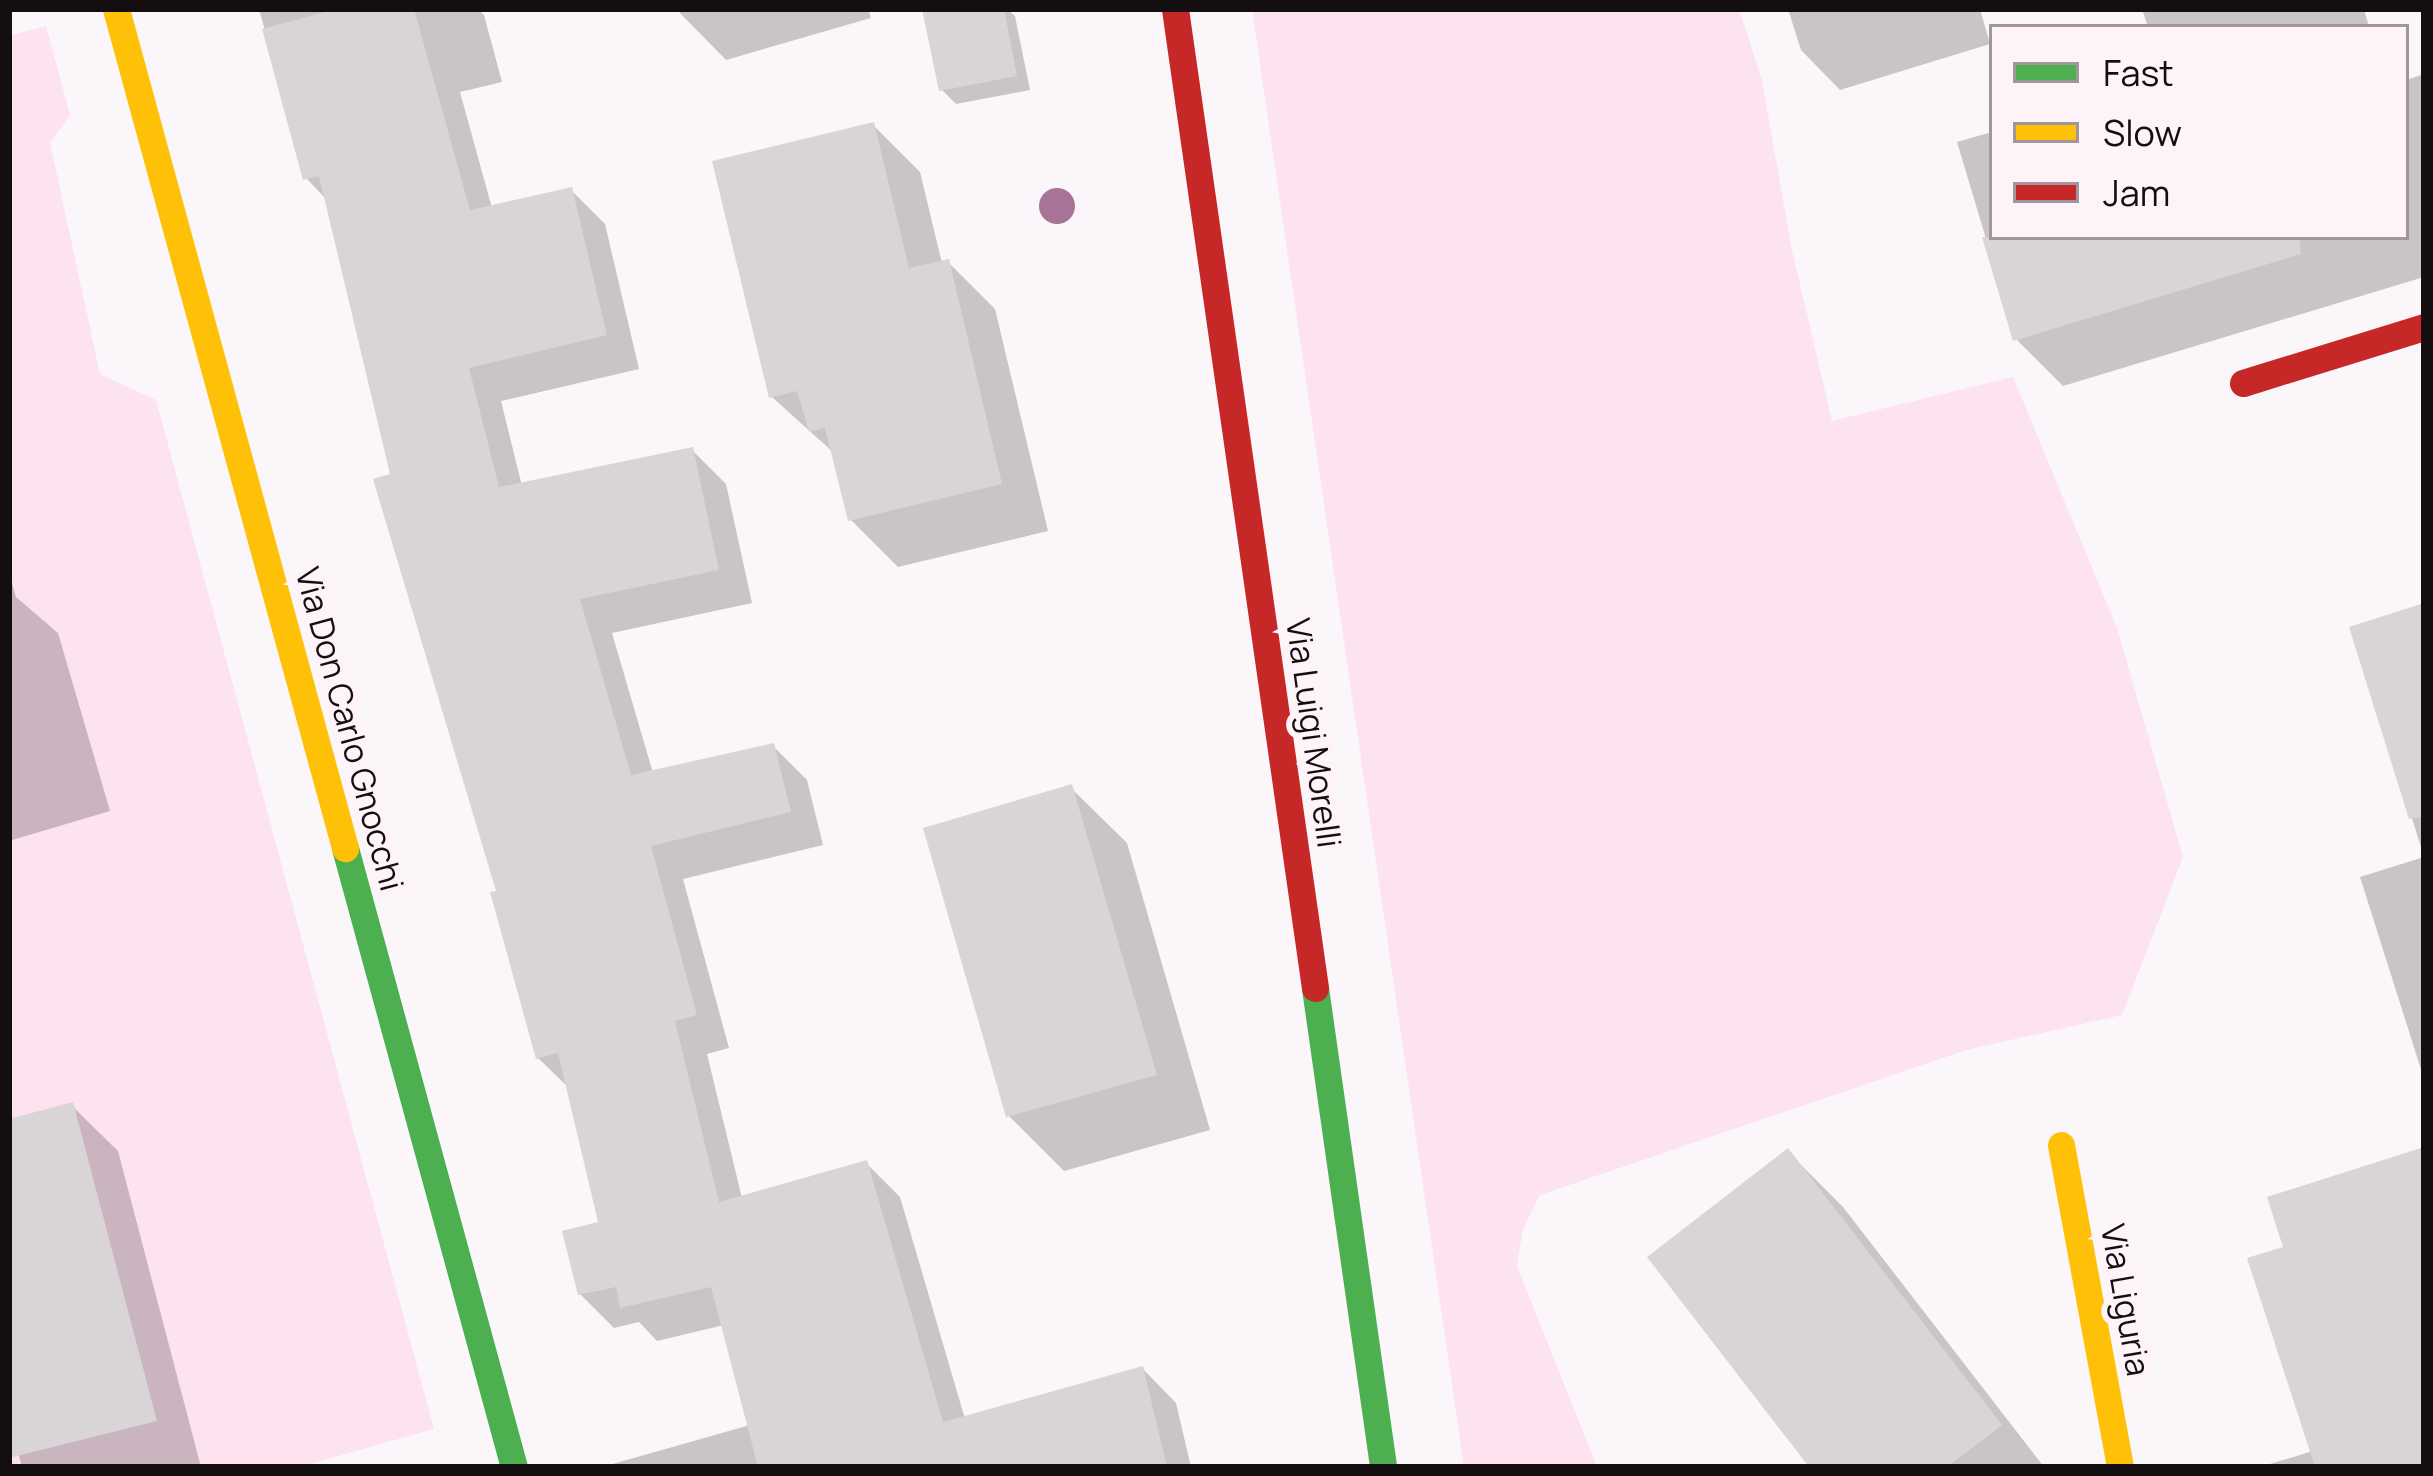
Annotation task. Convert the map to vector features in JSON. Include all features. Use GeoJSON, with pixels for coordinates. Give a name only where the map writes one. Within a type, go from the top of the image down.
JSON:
{"type":"FeatureCollection","features":[{"type":"Feature","properties":{"kind":"street","name":"Via Don Carlo Gnocchi"},"geometry":{"type":"LineString","coordinates":[[116,9],[514,1467]]}},
{"type":"Feature","properties":{"kind":"street","name":"Via Luigi Morelli"},"geometry":{"type":"LineString","coordinates":[[1175,9],[1383,1467]]}},
{"type":"Feature","properties":{"kind":"street"},"geometry":{"type":"LineString","coordinates":[[2243,383],[2424,327]]}},
{"type":"Feature","properties":{"kind":"street","name":"Via Liguria"},"geometry":{"type":"LineString","coordinates":[[2061,1145],[2120,1467]]}},
{"type":"Feature","properties":{"kind":"shaded area"},"geometry":{"type":"Polygon","coordinates":[[[1252,9],[1739,9],[1762,80],[1791,246],[1832,421],[2013,377],[2117,628],[2183,857],[2122,1015],[1966,1050],[1540,1195],[1523,1229],[1517,1266],[1597,1467],[1464,1467],[1252,9]]]}},
{"type":"Feature","properties":{"kind":"shaded area"},"geometry":{"type":"Polygon","coordinates":[[[46,26],[70,115],[50,143],[100,374],[156,400],[434,1429],[299,1467],[9,1467],[9,36],[46,26]]]}},
{"type":"Feature","properties":{"kind":"building"},"geometry":{"type":"Polygon","coordinates":[[[336,9],[414,9],[470,210],[572,187],[607,335],[469,368],[499,487],[693,447],[719,570],[580,599],[631,775],[774,743],[791,812],[651,846],[697,1015],[675,1021],[719,1202],[867,1160],[943,1422],[1143,1366],[1167,1467],[758,1467],[711,1287],[620,1308],[616,1287],[578,1295],[562,1231],[598,1222],[558,1053],[536,1059],[490,892],[496,891],[373,479],[390,474],[319,176],[303,180],[262,29],[336,9]]]}},
{"type":"Feature","properties":{"kind":"building"},"geometry":{"type":"Polygon","coordinates":[[[922,9],[1004,9],[1017,76],[939,91],[922,9]]]}},
{"type":"Feature","properties":{"kind":"building"},"geometry":{"type":"Polygon","coordinates":[[[874,122],[909,268],[949,259],[1002,484],[848,521],[825,428],[809,432],[797,391],[769,398],[712,161],[874,122]]]}},
{"type":"Feature","properties":{"kind":"building"},"geometry":{"type":"Polygon","coordinates":[[[1982,237],[2299,240],[2301,254],[2013,341],[1982,237]]]}},
{"type":"Feature","properties":{"kind":"building"},"geometry":{"type":"Polygon","coordinates":[[[2424,603],[2424,817],[2409,819],[2349,627],[2424,603]]]}},
{"type":"Feature","properties":{"kind":"building"},"geometry":{"type":"Polygon","coordinates":[[[1072,784],[1157,1075],[1006,1117],[923,828],[1072,784]]]}},
{"type":"Feature","properties":{"kind":"building"},"geometry":{"type":"Polygon","coordinates":[[[73,1102],[157,1421],[9,1458],[9,1119],[73,1102]]]}},
{"type":"Feature","properties":{"kind":"building"},"geometry":{"type":"Polygon","coordinates":[[[2424,1147],[2424,1467],[2315,1467],[2247,1258],[2283,1247],[2267,1197],[2424,1147]]]}},
{"type":"Feature","properties":{"kind":"building"},"geometry":{"type":"Polygon","coordinates":[[[1788,1148],[2002,1425],[1947,1467],[1809,1467],[1647,1257],[1788,1148]]]}},
{"type":"Feature","properties":{"kind":"traffic: fast"},"geometry":{"type":"LineString","coordinates":[[345,848],[514,1467]]}},
{"type":"Feature","properties":{"kind":"traffic: fast"},"geometry":{"type":"LineString","coordinates":[[1315,988],[1383,1467]]}},
{"type":"Feature","properties":{"kind":"traffic: slow"},"geometry":{"type":"LineString","coordinates":[[116,9],[345,848]]}},
{"type":"Feature","properties":{"kind":"traffic: slow"},"geometry":{"type":"LineString","coordinates":[[2061,1145],[2120,1467]]}},
{"type":"Feature","properties":{"kind":"traffic: jam"},"geometry":{"type":"LineString","coordinates":[[1175,9],[1315,988]]}},
{"type":"Feature","properties":{"kind":"traffic: jam"},"geometry":{"type":"LineString","coordinates":[[2243,383],[2424,327]]}}]}
